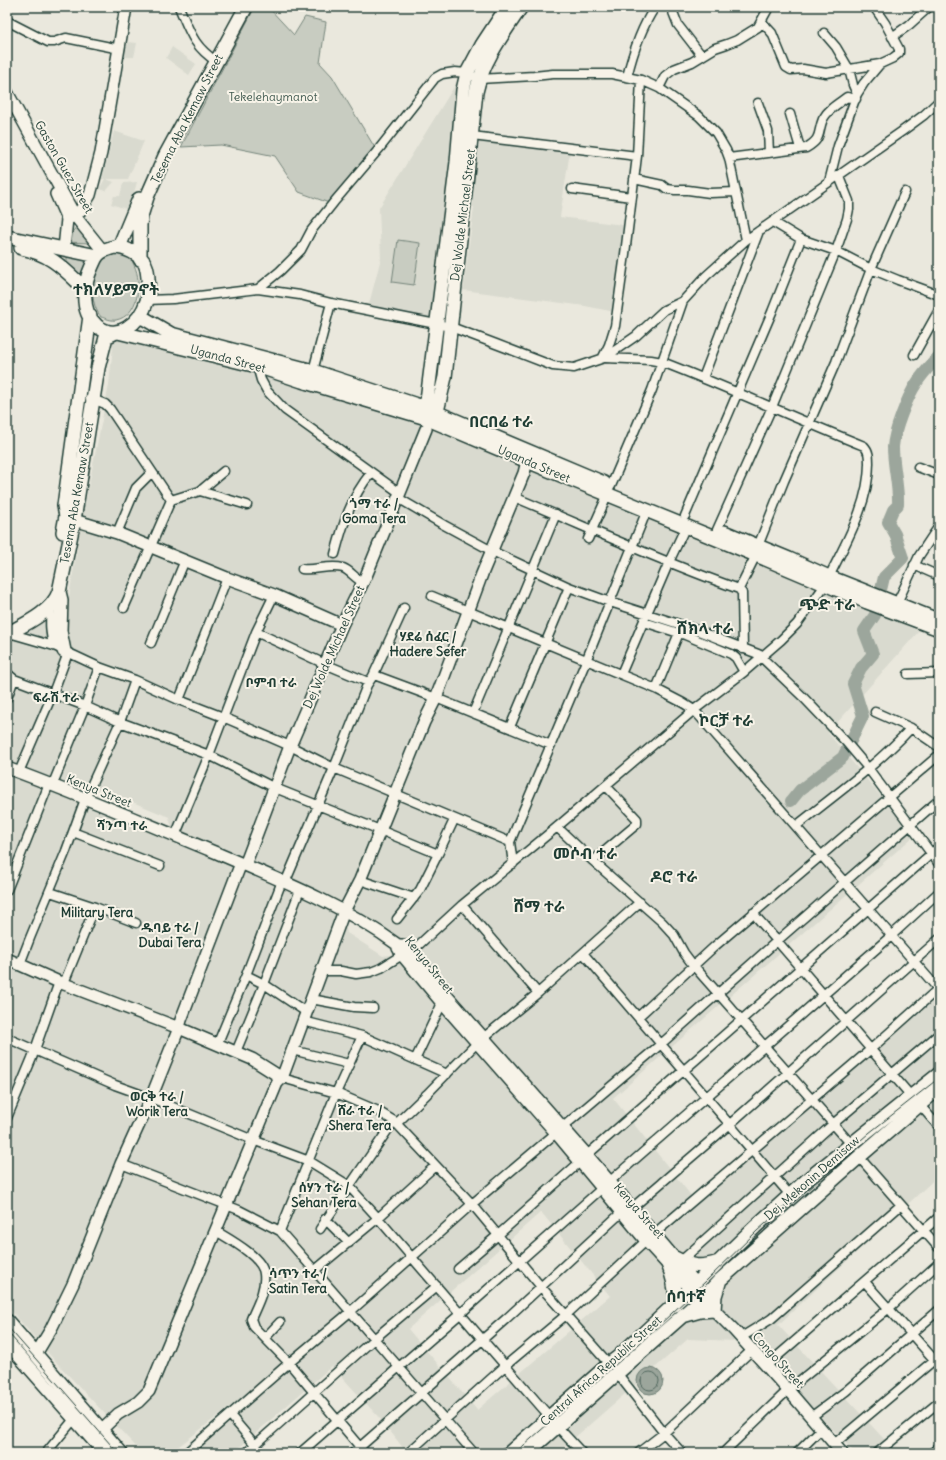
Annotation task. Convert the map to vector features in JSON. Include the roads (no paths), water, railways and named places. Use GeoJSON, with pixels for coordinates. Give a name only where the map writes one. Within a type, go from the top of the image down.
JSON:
{"type":"FeatureCollection","features":[{"type":"Feature","properties":{"kind":"main road","name":"Tesema Aba Kemaw Street"},"geometry":{"type":"LineString","coordinates":[[213,60],[237,7]]}},
{"type":"Feature","properties":{"kind":"main road","name":"Tesema Aba Kemaw Street"},"geometry":{"type":"LineString","coordinates":[[119,247],[162,154],[213,60],[246,7]]}},
{"type":"Feature","properties":{"kind":"main road","name":"Dej Wolde Michael Street"},"geometry":{"type":"LineString","coordinates":[[430,418],[444,377],[479,79],[485,65],[488,47],[506,7]]}},
{"type":"Feature","properties":{"kind":"main road","name":"Dej Wolde Michael Street"},"geometry":{"type":"LineString","coordinates":[[430,418],[437,324],[457,162],[462,100],[467,73],[521,7]]}},
{"type":"Feature","properties":{"kind":"main road","name":"Tesema Aba Kemaw Street"},"geometry":{"type":"LineString","coordinates":[[140,259],[141,216],[162,154]]}},
{"type":"Feature","properties":{"kind":"main road"},"geometry":{"type":"LineString","coordinates":[[450,220],[463,224]]}},
{"type":"Feature","properties":{"kind":"main road"},"geometry":{"type":"LineString","coordinates":[[7,237],[64,249],[100,254]]}},
{"type":"Feature","properties":{"kind":"main road"},"geometry":{"type":"LineString","coordinates":[[7,246],[24,249],[49,257],[65,269],[84,288]]}},
{"type":"Feature","properties":{"kind":"main road"},"geometry":{"type":"LineString","coordinates":[[114,247],[119,247],[133,253],[145,264],[147,276],[147,300],[140,316],[124,330],[108,332],[95,324],[90,316],[86,306],[84,288],[88,274],[100,254],[114,247]]}},
{"type":"Feature","properties":{"kind":"main road"},"geometry":{"type":"LineString","coordinates":[[64,249],[65,269]]}},
{"type":"Feature","properties":{"kind":"main road","name":"Tesema Aba Kemaw Street"},"geometry":{"type":"LineString","coordinates":[[53,598],[56,577],[70,518],[64,506],[86,397],[88,322],[90,316]]}},
{"type":"Feature","properties":{"kind":"main road","name":"Uganda Street"},"geometry":{"type":"LineString","coordinates":[[140,316],[171,334],[314,371],[686,521],[868,598],[939,620]]}},
{"type":"Feature","properties":{"kind":"main road","name":"Tesema Aba Kemaw Street"},"geometry":{"type":"LineString","coordinates":[[86,397],[98,368],[106,338],[117,332]]}},
{"type":"Feature","properties":{"kind":"main road","name":"Uganda Street"},"geometry":{"type":"LineString","coordinates":[[117,332],[257,366],[302,381],[430,418]]}},
{"type":"Feature","properties":{"kind":"main road","name":"Uganda Street"},"geometry":{"type":"LineString","coordinates":[[610,490],[647,510],[717,530],[757,551]]}},
{"type":"Feature","properties":{"kind":"main road"},"geometry":{"type":"LineString","coordinates":[[8,631],[28,614],[53,598],[61,600],[60,631],[62,650]]}},
{"type":"Feature","properties":{"kind":"main road","name":"Uganda Street"},"geometry":{"type":"LineString","coordinates":[[891,604],[939,629]]}},
{"type":"Feature","properties":{"kind":"main road","name":"Dej. Mekonin Demisaw"},"geometry":{"type":"LineString","coordinates":[[708,1303],[715,1296],[720,1280],[859,1157],[939,1074]]}},
{"type":"Feature","properties":{"kind":"main road","name":"Dej. Mekonin Demisaw"},"geometry":{"type":"LineString","coordinates":[[694,1286],[755,1227],[820,1168],[851,1144],[915,1100],[939,1088]]}},
{"type":"Feature","properties":{"kind":"main road"},"geometry":{"type":"LineString","coordinates":[[675,1305],[675,1291],[672,1273],[675,1261],[698,1266],[705,1266],[719,1262]]}},
{"type":"Feature","properties":{"kind":"main road","name":"Central Africa Republic Street"},"geometry":{"type":"LineString","coordinates":[[613,1369],[617,1358],[694,1286]]}},
{"type":"Feature","properties":{"kind":"main road","name":"Central Africa Republic Street"},"geometry":{"type":"LineString","coordinates":[[509,1453],[554,1421],[613,1369],[681,1317],[700,1311],[708,1303]]}},
{"type":"Feature","properties":{"kind":"main road"},"geometry":{"type":"LineString","coordinates":[[7,1321],[121,1453]]}},
{"type":"Feature","properties":{"kind":"main road"},"geometry":{"type":"LineString","coordinates":[[7,1342],[105,1453]]}},
{"type":"Feature","properties":{"kind":"main road","name":"Central Africa Republic Street"},"geometry":{"type":"LineString","coordinates":[[527,1453],[554,1421]]}},
{"type":"Feature","properties":{"kind":"street"},"geometry":{"type":"LineString","coordinates":[[71,217],[80,211],[90,195],[101,153],[126,7]]}},
{"type":"Feature","properties":{"kind":"street"},"geometry":{"type":"LineString","coordinates":[[179,7],[192,38],[199,49],[213,60]]}},
{"type":"Feature","properties":{"kind":"street"},"geometry":{"type":"LineString","coordinates":[[627,77],[632,56],[640,35],[655,7]]}},
{"type":"Feature","properties":{"kind":"street"},"geometry":{"type":"LineString","coordinates":[[670,7],[678,25],[702,56]]}},
{"type":"Feature","properties":{"kind":"street"},"geometry":{"type":"LineString","coordinates":[[659,88],[665,76],[674,69],[692,62],[715,48],[737,40],[758,27],[769,7]]}},
{"type":"Feature","properties":{"kind":"street"},"geometry":{"type":"LineString","coordinates":[[762,21],[772,33],[788,69],[803,69],[826,74],[880,64],[894,58],[899,53],[899,50],[885,23],[874,7]]}},
{"type":"Feature","properties":{"kind":"street"},"geometry":{"type":"LineString","coordinates":[[892,37],[909,25],[929,7]]}},
{"type":"Feature","properties":{"kind":"street"},"geometry":{"type":"LineString","coordinates":[[7,21],[48,42],[54,42],[66,38],[120,49]]}},
{"type":"Feature","properties":{"kind":"street"},"geometry":{"type":"LineString","coordinates":[[824,33],[836,47],[849,69],[857,96]]}},
{"type":"Feature","properties":{"kind":"street"},"geometry":{"type":"LineString","coordinates":[[829,182],[838,146],[857,96],[864,83],[880,64]]}},
{"type":"Feature","properties":{"kind":"street"},"geometry":{"type":"LineString","coordinates":[[258,289],[280,271],[301,250],[311,231],[435,78],[446,73],[455,72],[467,73],[479,79],[559,74],[612,74],[641,80],[659,88],[699,116],[716,133],[726,150],[746,240]]}},
{"type":"Feature","properties":{"kind":"street"},"geometry":{"type":"LineString","coordinates":[[603,358],[615,326],[625,254],[637,156],[641,80]]}},
{"type":"Feature","properties":{"kind":"street","name":"Gaston Guez Street"},"geometry":{"type":"LineString","coordinates":[[7,92],[71,217],[64,249]]}},
{"type":"Feature","properties":{"kind":"street"},"geometry":{"type":"LineString","coordinates":[[729,158],[806,148],[819,136],[823,120],[828,111],[847,97],[857,96]]}},
{"type":"Feature","properties":{"kind":"street"},"geometry":{"type":"LineString","coordinates":[[588,538],[652,390],[684,301],[706,276],[746,240],[839,176],[912,123],[939,100]]}},
{"type":"Feature","properties":{"kind":"street"},"geometry":{"type":"LineString","coordinates":[[758,103],[768,131],[769,153]]}},
{"type":"Feature","properties":{"kind":"street","name":"Gaston Guez Street"},"geometry":{"type":"LineString","coordinates":[[7,106],[71,217],[100,254]]}},
{"type":"Feature","properties":{"kind":"street"},"geometry":{"type":"LineString","coordinates":[[790,114],[800,148]]}},
{"type":"Feature","properties":{"kind":"street"},"geometry":{"type":"LineString","coordinates":[[472,136],[637,156]]}},
{"type":"Feature","properties":{"kind":"street"},"geometry":{"type":"LineString","coordinates":[[717,530],[772,407],[836,251],[849,209],[849,201],[839,176]]}},
{"type":"Feature","properties":{"kind":"street"},"geometry":{"type":"LineString","coordinates":[[634,178],[675,190],[710,193],[736,192]]}},
{"type":"Feature","properties":{"kind":"street"},"geometry":{"type":"LineString","coordinates":[[572,189],[632,197]]}},
{"type":"Feature","properties":{"kind":"street"},"geometry":{"type":"LineString","coordinates":[[739,589],[757,551],[808,424],[836,362],[871,269],[905,192]]}},
{"type":"Feature","properties":{"kind":"street"},"geometry":{"type":"LineString","coordinates":[[773,222],[801,239],[836,251],[871,269],[939,295]]}},
{"type":"Feature","properties":{"kind":"street"},"geometry":{"type":"LineString","coordinates":[[703,378],[759,231]]}},
{"type":"Feature","properties":{"kind":"street"},"geometry":{"type":"LineString","coordinates":[[621,674],[686,521],[801,239]]}},
{"type":"Feature","properties":{"kind":"street"},"geometry":{"type":"LineString","coordinates":[[147,300],[173,299],[258,289],[300,295],[331,303],[451,327],[553,366],[574,368],[603,358],[636,336],[664,310],[684,301]]}},
{"type":"Feature","properties":{"kind":"street"},"geometry":{"type":"LineString","coordinates":[[314,371],[331,303]]}},
{"type":"Feature","properties":{"kind":"street"},"geometry":{"type":"LineString","coordinates":[[914,355],[939,310]]}},
{"type":"Feature","properties":{"kind":"street"},"geometry":{"type":"LineString","coordinates":[[322,970],[341,971],[356,974],[371,972],[381,968],[513,864],[694,710],[762,657],[797,624],[827,581],[855,521],[867,487],[869,455],[864,446],[662,362],[651,360],[603,358]]}},
{"type":"Feature","properties":{"kind":"street"},"geometry":{"type":"LineString","coordinates":[[257,366],[260,380],[267,391],[285,410],[371,473],[399,496],[444,525],[492,551],[569,587],[610,602],[647,613],[733,655],[744,672]]}},
{"type":"Feature","properties":{"kind":"street"},"geometry":{"type":"LineString","coordinates":[[86,397],[105,404],[110,409],[171,500]]}},
{"type":"Feature","properties":{"kind":"street","name":"Dej Wolde Michael Street"},"geometry":{"type":"LineString","coordinates":[[36,1354],[51,1329],[73,1284],[121,1164],[151,1098],[243,864],[275,788],[290,746],[342,625],[363,582],[430,418]]}},
{"type":"Feature","properties":{"kind":"street"},"geometry":{"type":"LineString","coordinates":[[101,1430],[118,1414],[138,1402],[149,1391],[277,1083],[282,1078],[344,911],[360,880],[436,698],[468,611],[524,473],[529,457]]}},
{"type":"Feature","properties":{"kind":"street"},"geometry":{"type":"LineString","coordinates":[[918,467],[939,475]]}},
{"type":"Feature","properties":{"kind":"street"},"geometry":{"type":"LineString","coordinates":[[171,500],[200,491],[224,471]]}},
{"type":"Feature","properties":{"kind":"street"},"geometry":{"type":"LineString","coordinates":[[117,533],[136,488],[152,472]]}},
{"type":"Feature","properties":{"kind":"street"},"geometry":{"type":"LineString","coordinates":[[335,554],[352,502],[362,484],[371,473]]}},
{"type":"Feature","properties":{"kind":"street"},"geometry":{"type":"LineString","coordinates":[[200,491],[247,505]]}},
{"type":"Feature","properties":{"kind":"street"},"geometry":{"type":"LineString","coordinates":[[514,497],[593,529],[631,547],[703,577],[739,589],[742,593],[740,648],[733,655]]}},
{"type":"Feature","properties":{"kind":"street"},"geometry":{"type":"LineString","coordinates":[[124,608],[171,500]]}},
{"type":"Feature","properties":{"kind":"street"},"geometry":{"type":"LineString","coordinates":[[513,864],[510,842],[586,661],[647,510]]}},
{"type":"Feature","properties":{"kind":"street"},"geometry":{"type":"LineString","coordinates":[[473,713],[534,570],[556,514]]}},
{"type":"Feature","properties":{"kind":"street"},"geometry":{"type":"LineString","coordinates":[[70,518],[117,533],[151,548],[274,595],[342,625]]}},
{"type":"Feature","properties":{"kind":"street"},"geometry":{"type":"LineString","coordinates":[[891,604],[914,565],[936,536],[939,526]]}},
{"type":"Feature","properties":{"kind":"street"},"geometry":{"type":"LineString","coordinates":[[151,643],[185,560]]}},
{"type":"Feature","properties":{"kind":"street"},"geometry":{"type":"LineString","coordinates":[[914,565],[939,576]]}},
{"type":"Feature","properties":{"kind":"street"},"geometry":{"type":"LineString","coordinates":[[302,569],[308,570],[331,566],[343,568],[358,580],[363,582]]}},
{"type":"Feature","properties":{"kind":"street"},"geometry":{"type":"LineString","coordinates":[[179,700],[227,578]]}},
{"type":"Feature","properties":{"kind":"street"},"geometry":{"type":"LineString","coordinates":[[510,727],[569,587]]}},
{"type":"Feature","properties":{"kind":"street"},"geometry":{"type":"LineString","coordinates":[[175,836],[209,755],[256,632],[274,595]]}},
{"type":"Feature","properties":{"kind":"street"},"geometry":{"type":"LineString","coordinates":[[408,1453],[505,1366],[566,1315],[650,1237],[753,1151],[939,989],[694,710],[683,702],[656,689],[508,629],[432,596]]}},
{"type":"Feature","properties":{"kind":"street"},"geometry":{"type":"LineString","coordinates":[[217,1045],[283,882],[318,805],[371,679],[404,608]]}},
{"type":"Feature","properties":{"kind":"street"},"geometry":{"type":"LineString","coordinates":[[644,622],[740,648],[753,652],[762,657],[803,697],[854,751],[939,864]]}},
{"type":"Feature","properties":{"kind":"street"},"geometry":{"type":"LineString","coordinates":[[8,631],[62,650],[99,667],[135,680],[290,746],[334,768],[454,820],[510,842]]}},
{"type":"Feature","properties":{"kind":"street"},"geometry":{"type":"LineString","coordinates":[[256,632],[325,664],[371,679],[377,676],[510,727],[551,745]]}},
{"type":"Feature","properties":{"kind":"street"},"geometry":{"type":"LineString","coordinates":[[656,689],[684,632]]}},
{"type":"Feature","properties":{"kind":"street"},"geometry":{"type":"LineString","coordinates":[[19,772],[53,693],[62,650]]}},
{"type":"Feature","properties":{"kind":"street"},"geometry":{"type":"LineString","coordinates":[[7,890],[50,785],[85,706],[99,667]]}},
{"type":"Feature","properties":{"kind":"street"},"geometry":{"type":"LineString","coordinates":[[7,673],[14,679],[53,693],[120,722],[209,755],[275,788],[438,854]]}},
{"type":"Feature","properties":{"kind":"street"},"geometry":{"type":"LineString","coordinates":[[908,674],[939,673]]}},
{"type":"Feature","properties":{"kind":"street"},"geometry":{"type":"LineString","coordinates":[[7,698],[14,679]]}},
{"type":"Feature","properties":{"kind":"street"},"geometry":{"type":"LineString","coordinates":[[20,964],[50,892],[85,799],[120,722],[135,680]]}},
{"type":"Feature","properties":{"kind":"street"},"geometry":{"type":"LineString","coordinates":[[875,712],[911,728],[939,747]]}},
{"type":"Feature","properties":{"kind":"street"},"geometry":{"type":"LineString","coordinates":[[796,826],[868,768],[901,739],[911,728]]}},
{"type":"Feature","properties":{"kind":"street"},"geometry":{"type":"LineString","coordinates":[[638,1017],[693,965],[939,755]]}},
{"type":"Feature","properties":{"kind":"street","name":"Kenya Street"},"geometry":{"type":"LineString","coordinates":[[7,768],[243,864],[344,911],[386,936],[404,951],[444,999],[584,1158],[650,1237],[675,1261]]}},
{"type":"Feature","properties":{"kind":"street"},"geometry":{"type":"LineString","coordinates":[[593,861],[637,824],[637,819],[606,786]]}},
{"type":"Feature","properties":{"kind":"street"},"geometry":{"type":"LineString","coordinates":[[186,1453],[350,1312],[472,1204],[661,1044],[939,800]]}},
{"type":"Feature","properties":{"kind":"street"},"geometry":{"type":"LineString","coordinates":[[397,919],[420,890],[454,820]]}},
{"type":"Feature","properties":{"kind":"street"},"geometry":{"type":"LineString","coordinates":[[557,828],[662,922],[674,935],[693,965],[851,1144]]}},
{"type":"Feature","properties":{"kind":"street"},"geometry":{"type":"LineString","coordinates":[[73,832],[160,866]]}},
{"type":"Feature","properties":{"kind":"street"},"geometry":{"type":"LineString","coordinates":[[458,1269],[683,1070],[939,847]]}},
{"type":"Feature","properties":{"kind":"street"},"geometry":{"type":"LineString","coordinates":[[360,880],[414,898]]}},
{"type":"Feature","properties":{"kind":"street"},"geometry":{"type":"LineString","coordinates":[[236,1052],[300,890]]}},
{"type":"Feature","properties":{"kind":"street"},"geometry":{"type":"LineString","coordinates":[[50,892],[136,923]]}},
{"type":"Feature","properties":{"kind":"street"},"geometry":{"type":"LineString","coordinates":[[300,1453],[764,1046],[892,936],[939,892]]}},
{"type":"Feature","properties":{"kind":"street"},"geometry":{"type":"LineString","coordinates":[[320,1229],[348,1185],[395,1122],[427,1094],[480,1040],[538,993],[640,902]]}},
{"type":"Feature","properties":{"kind":"street"},"geometry":{"type":"LineString","coordinates":[[462,905],[538,993]]}},
{"type":"Feature","properties":{"kind":"street"},"geometry":{"type":"LineString","coordinates":[[7,1118],[16,1099],[62,982],[95,907]]}},
{"type":"Feature","properties":{"kind":"street"},"geometry":{"type":"LineString","coordinates":[[753,913],[939,1127]]}},
{"type":"Feature","properties":{"kind":"street"},"geometry":{"type":"LineString","coordinates":[[353,1453],[363,1450],[420,1393],[542,1288],[627,1210],[730,1124],[914,962],[939,938]]}},
{"type":"Feature","properties":{"kind":"street"},"geometry":{"type":"LineString","coordinates":[[583,953],[790,1195]]}},
{"type":"Feature","properties":{"kind":"street"},"geometry":{"type":"LineString","coordinates":[[7,959],[236,1052],[252,1059],[282,1078],[336,1094],[376,1110],[395,1122],[472,1204],[542,1288],[613,1369],[664,1433],[682,1453]]}},
{"type":"Feature","properties":{"kind":"street"},"geometry":{"type":"LineString","coordinates":[[246,975],[264,984],[304,1016],[362,1036],[447,1074]]}},
{"type":"Feature","properties":{"kind":"street"},"geometry":{"type":"LineString","coordinates":[[311,999],[354,1007],[373,1008]]}},
{"type":"Feature","properties":{"kind":"street"},"geometry":{"type":"LineString","coordinates":[[415,1060],[444,999]]}},
{"type":"Feature","properties":{"kind":"street"},"geometry":{"type":"LineString","coordinates":[[675,1261],[939,1034]]}},
{"type":"Feature","properties":{"kind":"street"},"geometry":{"type":"LineString","coordinates":[[280,1231],[336,1094],[362,1036]]}},
{"type":"Feature","properties":{"kind":"street"},"geometry":{"type":"LineString","coordinates":[[7,1038],[115,1085],[309,1161],[348,1185],[582,1453]]}},
{"type":"Feature","properties":{"kind":"street"},"geometry":{"type":"LineString","coordinates":[[292,1050],[349,1064]]}},
{"type":"Feature","properties":{"kind":"street"},"geometry":{"type":"LineString","coordinates":[[859,1157],[939,1248]]}},
{"type":"Feature","properties":{"kind":"street"},"geometry":{"type":"LineString","coordinates":[[121,1164],[239,1210],[280,1231],[398,1368],[474,1453]]}},
{"type":"Feature","properties":{"kind":"street"},"geometry":{"type":"LineString","coordinates":[[314,1271],[378,1218],[435,1166]]}},
{"type":"Feature","properties":{"kind":"street"},"geometry":{"type":"LineString","coordinates":[[740,1338],[772,1319],[901,1205]]}},
{"type":"Feature","properties":{"kind":"street"},"geometry":{"type":"LineString","coordinates":[[766,1366],[939,1217]]}},
{"type":"Feature","properties":{"kind":"street"},"geometry":{"type":"LineString","coordinates":[[325,1220],[349,1243]]}},
{"type":"Feature","properties":{"kind":"street"},"geometry":{"type":"LineString","coordinates":[[216,1231],[246,1251],[263,1268],[264,1283],[251,1319],[254,1327],[289,1363],[363,1450]]}},
{"type":"Feature","properties":{"kind":"street","name":"Congo Street"},"geometry":{"type":"LineString","coordinates":[[675,1261],[708,1303],[788,1390],[842,1453]]}},
{"type":"Feature","properties":{"kind":"street"},"geometry":{"type":"LineString","coordinates":[[723,1453],[788,1390],[888,1309],[939,1263]]}},
{"type":"Feature","properties":{"kind":"street"},"geometry":{"type":"LineString","coordinates":[[834,1444],[938,1360],[888,1309],[865,1282]]}},
{"type":"Feature","properties":{"kind":"street"},"geometry":{"type":"LineString","coordinates":[[246,1453],[374,1339],[437,1286]]}},
{"type":"Feature","properties":{"kind":"street"},"geometry":{"type":"LineString","coordinates":[[811,1417],[846,1391],[939,1310]]}},
{"type":"Feature","properties":{"kind":"street"},"geometry":{"type":"LineString","coordinates":[[265,1338],[280,1322]]}},
{"type":"Feature","properties":{"kind":"street"},"geometry":{"type":"LineString","coordinates":[[638,1453],[664,1433],[752,1350]]}},
{"type":"Feature","properties":{"kind":"street"},"geometry":{"type":"LineString","coordinates":[[877,1453],[939,1402]]}},
{"type":"Feature","properties":{"kind":"street"},"geometry":{"type":"LineString","coordinates":[[230,1415],[262,1453]]}},
{"type":"Feature","properties":{"kind":"street"},"geometry":{"type":"LineString","coordinates":[[46,1453],[75,1418]]}},
{"type":"Feature","properties":{"kind":"street"},"geometry":{"type":"LineString","coordinates":[[797,1453],[821,1429]]}},
{"type":"Feature","properties":{"kind":"street"},"geometry":{"type":"LineString","coordinates":[[932,1453],[939,1447]]}},
{"type":"Feature","properties":{"kind":"water"},"geometry":{"type":"Polygon","coordinates":[[[650,1368],[659,1372],[663,1381],[659,1390],[650,1394],[641,1390],[637,1381],[641,1372],[650,1368]]]}},
{"type":"Feature","properties":{"kind":"waterway"},"geometry":{"type":"LineString","coordinates":[[791,801],[800,790],[843,757],[863,716],[853,684],[861,668],[873,654],[864,631],[875,615],[884,577],[903,558],[895,534],[888,522],[893,510],[898,505],[898,491],[893,454],[894,440],[912,390],[939,356]]}},
{"type":"Feature","properties":{"kind":"tram line"},"geometry":{"type":"LineString","coordinates":[[515,1453],[639,1344],[757,1231],[869,1133],[939,1078]]}},
{"type":"Feature","properties":{"kind":"tram line"},"geometry":{"type":"LineString","coordinates":[[7,1326],[118,1453]]}},
{"type":"Feature","properties":{"kind":"district","name":"ተክለሃይማኖት"},"geometry":{"type":"Point","coordinates":[116,289]}},
{"type":"Feature","properties":{"kind":"district","name":"በርበሬ ተራ"},"geometry":{"type":"Point","coordinates":[501,421]}},
{"type":"Feature","properties":{"kind":"district","name":"ጎማ ተራ / Goma Tera"},"geometry":{"type":"Point","coordinates":[374,510]}},
{"type":"Feature","properties":{"kind":"district","name":"ጭድ ተራ"},"geometry":{"type":"Point","coordinates":[827,604]}},
{"type":"Feature","properties":{"kind":"district","name":"ሸክላ ተራ"},"geometry":{"type":"Point","coordinates":[705,628]}},
{"type":"Feature","properties":{"kind":"district","name":"ሃደሬ ሰፈር / Hadere Sefer"},"geometry":{"type":"Point","coordinates":[428,644]}},
{"type":"Feature","properties":{"kind":"district","name":"ቦምብ ተራ"},"geometry":{"type":"Point","coordinates":[271,682]}},
{"type":"Feature","properties":{"kind":"district","name":"ፍራሽ ተራ"},"geometry":{"type":"Point","coordinates":[56,697]}},
{"type":"Feature","properties":{"kind":"district","name":"ኮርቻ ተራ"},"geometry":{"type":"Point","coordinates":[726,720]}},
{"type":"Feature","properties":{"kind":"district","name":"ሻንጣ ተራ"},"geometry":{"type":"Point","coordinates":[122,825]}},
{"type":"Feature","properties":{"kind":"district","name":"መሶብ ተራ"},"geometry":{"type":"Point","coordinates":[585,853]}},
{"type":"Feature","properties":{"kind":"district","name":"ዶሮ ተራ"},"geometry":{"type":"Point","coordinates":[674,876]}},
{"type":"Feature","properties":{"kind":"district","name":"ሸማ ተራ"},"geometry":{"type":"Point","coordinates":[539,906]}},
{"type":"Feature","properties":{"kind":"district","name":"Military Tera"},"geometry":{"type":"Point","coordinates":[97,912]}},
{"type":"Feature","properties":{"kind":"district","name":"ዱባይ ተራ / Dubai Tera"},"geometry":{"type":"Point","coordinates":[170,934]}},
{"type":"Feature","properties":{"kind":"district","name":"ወርቅ ተራ / Worik Tera"},"geometry":{"type":"Point","coordinates":[157,1104]}},
{"type":"Feature","properties":{"kind":"district","name":"ሸራ ተራ / Shera Tera"},"geometry":{"type":"Point","coordinates":[360,1118]}},
{"type":"Feature","properties":{"kind":"district","name":"ሰሃን ተራ / Sehan Tera"},"geometry":{"type":"Point","coordinates":[324,1194]}},
{"type":"Feature","properties":{"kind":"district","name":"ሳጥን ተራ / Satin Tera"},"geometry":{"type":"Point","coordinates":[298,1280]}},
{"type":"Feature","properties":{"kind":"district","name":"ሰባተኛ"},"geometry":{"type":"Point","coordinates":[686,1296]}},
{"type":"Feature","properties":{"kind":"park label","name":"Tekelehaymanot"},"geometry":{"type":"Point","coordinates":[273,97]}}]}
